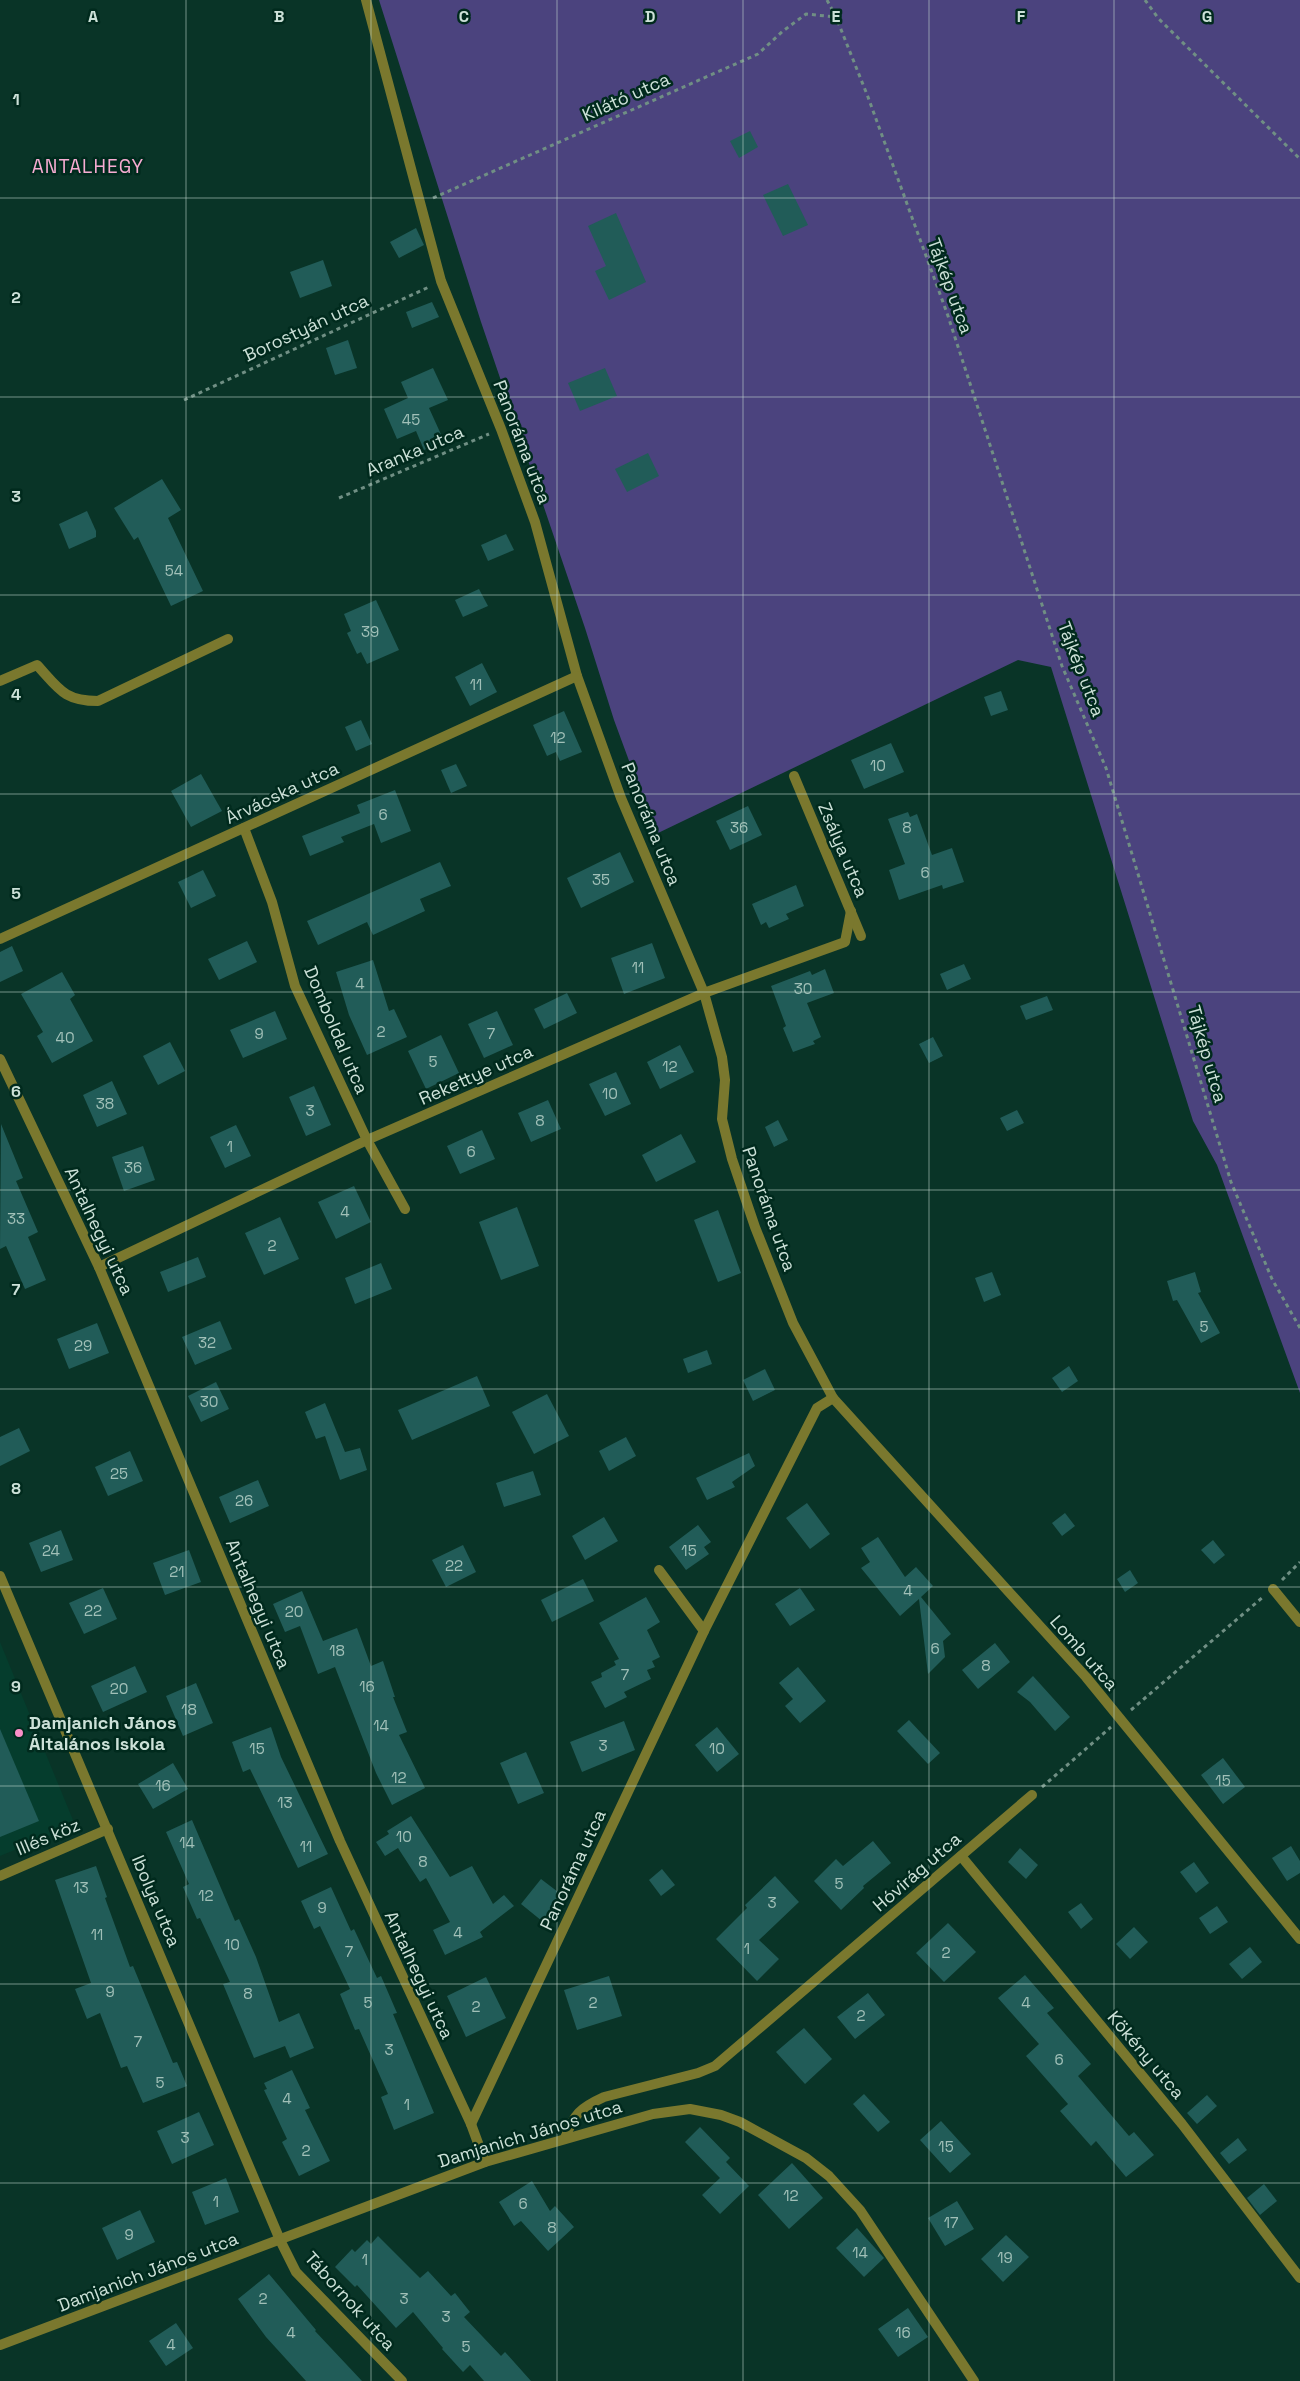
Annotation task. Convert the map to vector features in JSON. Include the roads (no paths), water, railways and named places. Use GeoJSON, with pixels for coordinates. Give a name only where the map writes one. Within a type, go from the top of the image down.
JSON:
{"type":"FeatureCollection","features":[{"type":"Feature","properties":{"kind":"street","name":"Panoráma utca"},"geometry":{"type":"LineString","coordinates":[[366,0],[441,281],[501,429],[535,522],[577,676],[621,798],[704,993],[722,1056],[724,1080],[722,1119],[732,1159],[755,1227],[793,1323],[833,1398],[816,1408],[704,1631],[471,2124]]}},
{"type":"Feature","properties":{"kind":"street"},"geometry":{"type":"LineString","coordinates":[[0,681],[37,665],[64,694],[80,701],[98,700],[228,639]]}},
{"type":"Feature","properties":{"kind":"street","name":"Árvácska utca"},"geometry":{"type":"LineString","coordinates":[[0,939],[577,676]]}},
{"type":"Feature","properties":{"kind":"street","name":"Zsálya utca"},"geometry":{"type":"LineString","coordinates":[[794,776],[861,936]]}},
{"type":"Feature","properties":{"kind":"street","name":"Domboldal utca"},"geometry":{"type":"LineString","coordinates":[[244,828],[272,902],[295,986],[367,1140],[405,1209]]}},
{"type":"Feature","properties":{"kind":"street","name":"Rekettye utca"},"geometry":{"type":"LineString","coordinates":[[99,1267],[367,1140],[704,993],[845,942],[851,911]]}},
{"type":"Feature","properties":{"kind":"street","name":"Antalhegyi utca"},"geometry":{"type":"LineString","coordinates":[[0,1059],[99,1267],[340,1841],[471,2124],[485,2162]]}},
{"type":"Feature","properties":{"kind":"street","name":"Lomb utca"},"geometry":{"type":"LineString","coordinates":[[833,1398],[1086,1677],[1300,1939]]}},
{"type":"Feature","properties":{"kind":"street"},"geometry":{"type":"LineString","coordinates":[[659,1570],[704,1631]]}},
{"type":"Feature","properties":{"kind":"street","name":"Ibolya utca"},"geometry":{"type":"LineString","coordinates":[[0,1576],[280,2240]]}},
{"type":"Feature","properties":{"kind":"street"},"geometry":{"type":"LineString","coordinates":[[1272,1589],[1300,1622]]}},
{"type":"Feature","properties":{"kind":"street","name":"Hóvirág utca"},"geometry":{"type":"LineString","coordinates":[[565,2138],[573,2118],[590,2103],[604,2097],[698,2073],[715,2066],[1032,1795]]}},
{"type":"Feature","properties":{"kind":"street","name":"Illés köz"},"geometry":{"type":"LineString","coordinates":[[0,1876],[108,1829]]}},
{"type":"Feature","properties":{"kind":"street","name":"Kökény utca"},"geometry":{"type":"LineString","coordinates":[[961,1856],[1182,2124],[1300,2278]]}},
{"type":"Feature","properties":{"kind":"street","name":"Damjanich János utca"},"geometry":{"type":"LineString","coordinates":[[0,2345],[485,2162],[653,2114],[690,2109],[712,2113],[740,2122],[806,2158],[829,2176],[860,2210],[974,2381]]}},
{"type":"Feature","properties":{"kind":"street","name":"Tábornok utca"},"geometry":{"type":"LineString","coordinates":[[280,2240],[296,2272],[402,2381]]}},
{"type":"Feature","properties":{"kind":"place","name":"Damjanich János Általános Iskola"},"geometry":{"type":"Point","coordinates":[19,1733]}},
{"type":"Feature","properties":{"kind":"district","name":"ANTALHEGY"},"geometry":{"type":"Point","coordinates":[88,166]}}]}
